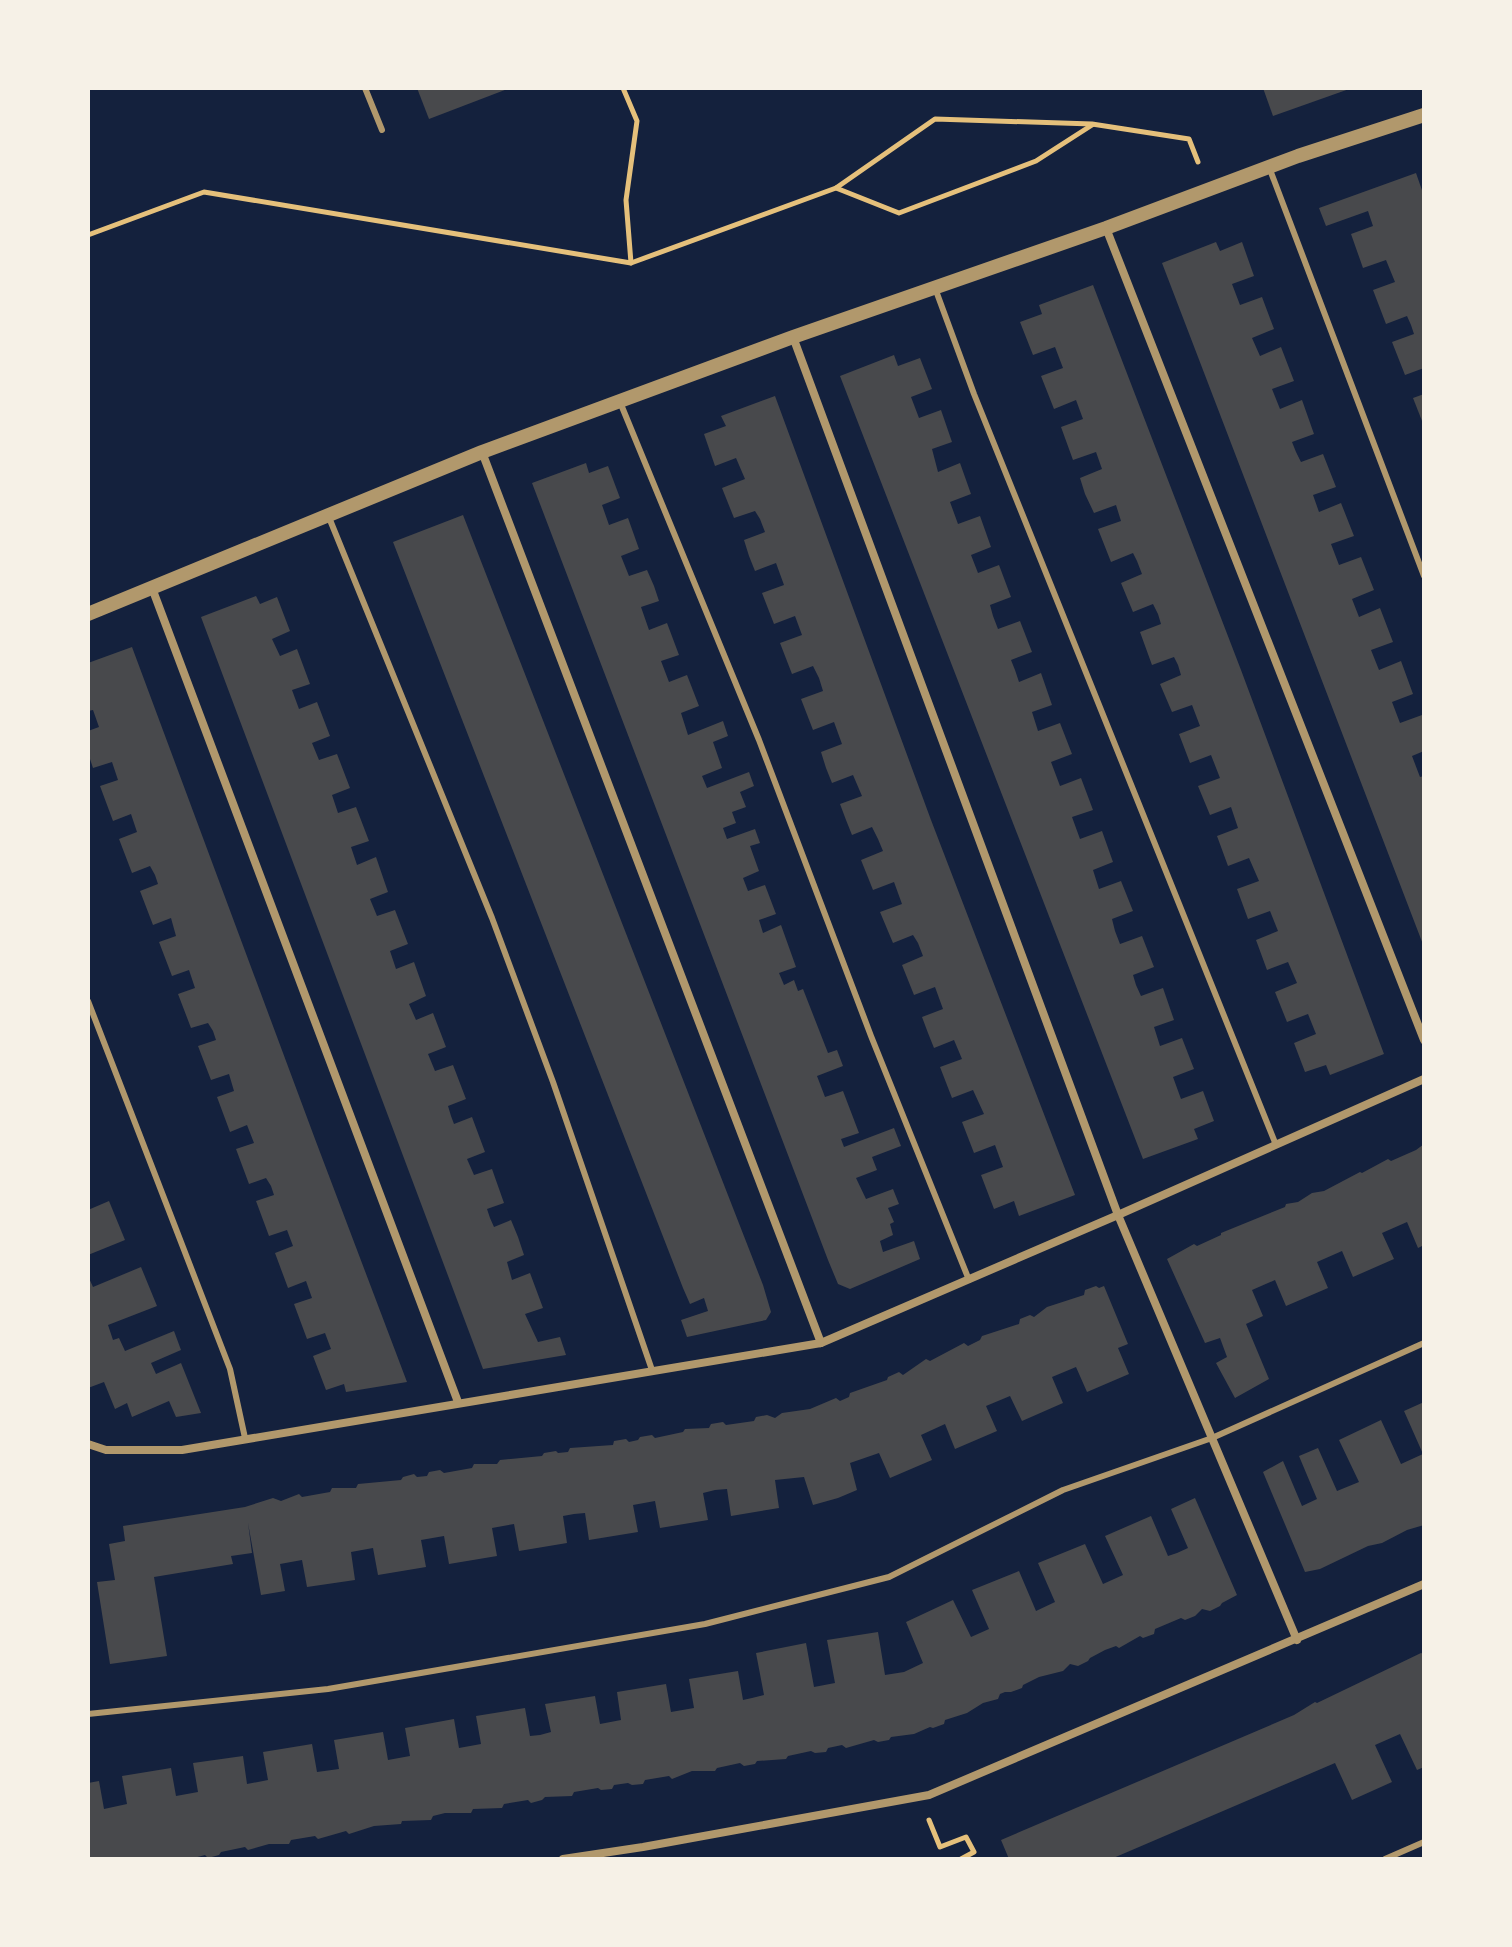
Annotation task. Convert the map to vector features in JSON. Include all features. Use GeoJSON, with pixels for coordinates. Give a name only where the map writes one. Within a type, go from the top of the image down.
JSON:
{"type":"FeatureCollection","features":[{"type":"Feature","properties":{"kind":"street"},"geometry":{"type":"LineString","coordinates":[[88,614],[482,452],[793,337],[1424,115]]}},
{"type":"Feature","properties":{"kind":"street"},"geometry":{"type":"LineString","coordinates":[[1106,228],[1424,1040]]}},
{"type":"Feature","properties":{"kind":"street"},"geometry":{"type":"LineString","coordinates":[[793,337],[1118,1215],[1297,1640]]}},
{"type":"Feature","properties":{"kind":"street"},"geometry":{"type":"LineString","coordinates":[[482,452],[821,1343]]}},
{"type":"Feature","properties":{"kind":"street"},"geometry":{"type":"LineString","coordinates":[[152,588],[458,1402]]}},
{"type":"Feature","properties":{"kind":"street"},"geometry":{"type":"LineString","coordinates":[[88,1444],[106,1450],[182,1450],[821,1343],[1424,1079]]}},
{"type":"Feature","properties":{"kind":"street"},"geometry":{"type":"LineString","coordinates":[[563,1859],[929,1795],[1424,1584]]}},
{"type":"Feature","properties":{"kind":"lane"},"geometry":{"type":"LineString","coordinates":[[365,88],[382,130]]}},
{"type":"Feature","properties":{"kind":"lane"},"geometry":{"type":"LineString","coordinates":[[1269,167],[1424,576]]}},
{"type":"Feature","properties":{"kind":"lane"},"geometry":{"type":"LineString","coordinates":[[935,288],[980,408],[1276,1145]]}},
{"type":"Feature","properties":{"kind":"lane"},"geometry":{"type":"LineString","coordinates":[[620,402],[754,725],[871,1036],[969,1280]]}},
{"type":"Feature","properties":{"kind":"lane"},"geometry":{"type":"LineString","coordinates":[[328,515],[492,918],[553,1082],[652,1370]]}},
{"type":"Feature","properties":{"kind":"lane"},"geometry":{"type":"LineString","coordinates":[[88,1001],[230,1369],[245,1438]]}},
{"type":"Feature","properties":{"kind":"lane"},"geometry":{"type":"LineString","coordinates":[[88,1714],[328,1689],[705,1624],[889,1577],[1063,1490],[1212,1438],[1424,1343]]}},
{"type":"Feature","properties":{"kind":"lane"},"geometry":{"type":"LineString","coordinates":[[1385,1859],[1424,1842]]}},
{"type":"Feature","properties":{"kind":"path"},"geometry":{"type":"LineString","coordinates":[[623,88],[637,121],[626,200],[631,263]]}},
{"type":"Feature","properties":{"kind":"path"},"geometry":{"type":"LineString","coordinates":[[88,235],[204,192],[631,263],[836,188],[935,119],[1092,124],[1189,139],[1209,190]]}},
{"type":"Feature","properties":{"kind":"path"},"geometry":{"type":"LineString","coordinates":[[836,188],[899,213],[1036,161],[1092,124]]}},
{"type":"Feature","properties":{"kind":"path"},"geometry":{"type":"LineString","coordinates":[[940,1847],[966,1837],[974,1852],[961,1859]]}},
{"type":"Feature","properties":{"kind":"building"},"geometry":{"type":"Polygon","coordinates":[[[417,88],[510,88],[429,119],[417,88]]]}},
{"type":"Feature","properties":{"kind":"building"},"geometry":{"type":"Polygon","coordinates":[[[1263,88],[1352,88],[1273,116],[1263,88]]]}},
{"type":"Feature","properties":{"kind":"building"},"geometry":{"type":"Polygon","coordinates":[[[1416,173],[1424,196],[1424,368],[1405,375],[1392,342],[1414,334],[1411,325],[1407,316],[1386,324],[1373,290],[1395,282],[1386,260],[1363,268],[1351,234],[1373,226],[1368,211],[1326,226],[1319,208],[1416,173]]]}},
{"type":"Feature","properties":{"kind":"building"},"geometry":{"type":"Polygon","coordinates":[[[1216,242],[1220,251],[1242,242],[1254,276],[1232,284],[1240,305],[1262,297],[1274,329],[1252,338],[1260,356],[1281,347],[1294,381],[1272,389],[1280,409],[1302,400],[1314,434],[1292,442],[1301,462],[1323,454],[1336,487],[1313,495],[1319,512],[1341,503],[1354,536],[1331,544],[1339,565],[1361,557],[1374,590],[1352,599],[1359,617],[1380,608],[1393,642],[1371,650],[1379,670],[1401,661],[1413,694],[1392,702],[1400,723],[1422,715],[1424,721],[1424,751],[1412,756],[1420,777],[1424,776],[1424,947],[1162,263],[1216,242]]]}},
{"type":"Feature","properties":{"kind":"building"},"geometry":{"type":"Polygon","coordinates":[[[1093,285],[1384,1054],[1330,1075],[1326,1065],[1305,1072],[1294,1043],[1316,1034],[1308,1014],[1287,1022],[1275,992],[1297,983],[1288,962],[1267,970],[1256,940],[1278,931],[1270,911],[1248,919],[1237,889],[1259,881],[1249,858],[1228,866],[1217,836],[1238,828],[1231,807],[1210,815],[1198,786],[1220,778],[1211,755],[1190,763],[1179,734],[1200,726],[1192,705],[1172,712],[1160,684],[1181,675],[1178,665],[1174,657],[1152,665],[1140,632],[1161,624],[1158,614],[1153,604],[1133,612],[1121,583],[1142,574],[1137,561],[1133,553],[1111,562],[1098,529],[1121,521],[1116,505],[1094,513],[1085,494],[1080,478],[1102,469],[1096,452],[1073,460],[1061,427],[1083,419],[1076,400],[1054,409],[1041,376],[1063,368],[1055,347],[1033,355],[1020,322],[1042,314],[1039,305],[1093,285]]]}},
{"type":"Feature","properties":{"kind":"building"},"geometry":{"type":"Polygon","coordinates":[[[894,355],[898,366],[920,358],[932,389],[911,397],[919,418],[941,410],[952,442],[932,449],[938,472],[960,463],[971,494],[950,502],[958,524],[980,516],[991,547],[971,555],[978,573],[999,565],[1011,597],[990,605],[998,629],[1020,621],[1032,652],[1011,660],[1019,682],[1041,673],[1052,705],[1032,712],[1038,731],[1060,723],[1072,754],[1051,762],[1060,786],[1081,778],[1093,810],[1072,817],[1080,839],[1102,831],[1113,862],[1093,870],[1099,889],[1121,881],[1133,911],[1112,919],[1120,944],[1142,936],[1154,967],[1133,975],[1136,985],[1141,996],[1163,988],[1174,1020],[1154,1027],[1160,1046],[1182,1038],[1194,1069],[1173,1077],[1181,1099],[1203,1091],[1214,1121],[1194,1129],[1198,1139],[1143,1159],[840,376],[894,355]]]}},
{"type":"Feature","properties":{"kind":"building"},"geometry":{"type":"Polygon","coordinates":[[[1424,394],[1424,426],[1413,398],[1424,394]]]}},
{"type":"Feature","properties":{"kind":"building"},"geometry":{"type":"Polygon","coordinates":[[[775,396],[931,820],[1075,1195],[1019,1216],[1014,1201],[994,1209],[981,1175],[1003,1167],[995,1145],[974,1153],[962,1122],[984,1114],[973,1090],[952,1098],[940,1067],[962,1059],[954,1040],[934,1048],[922,1017],[943,1009],[935,987],[914,995],[902,965],[923,956],[918,943],[913,935],[893,943],[880,912],[902,904],[894,882],[873,890],[861,860],[883,851],[872,827],[852,835],[846,820],[840,804],[862,796],[853,775],[832,783],[826,768],[821,752],[842,744],[834,722],[813,730],[801,699],[823,691],[819,678],[813,666],[792,674],[780,643],[802,635],[795,616],[774,624],[762,593],[784,585],[776,563],[755,571],[744,540],[765,532],[755,511],[734,518],[722,488],[745,479],[736,458],[715,466],[704,434],[726,426],[721,416],[775,396]]]}},
{"type":"Feature","properties":{"kind":"building"},"geometry":{"type":"Polygon","coordinates":[[[586,463],[589,473],[608,466],[620,498],[602,505],[609,525],[628,518],[639,549],[621,556],[629,576],[647,570],[659,601],[641,607],[649,630],[667,623],[679,655],[661,661],[669,682],[687,675],[699,706],[681,713],[688,735],[723,721],[728,736],[713,742],[722,768],[702,776],[707,788],[749,772],[754,786],[740,792],[746,807],[732,812],[736,823],[723,828],[727,839],[755,829],[760,843],[750,846],[759,871],[743,878],[748,891],[765,885],[776,914],[759,920],[763,933],[781,925],[796,967],[779,973],[784,985],[794,980],[798,991],[803,989],[828,1053],[837,1050],[843,1066],[817,1076],[825,1097],[843,1091],[859,1133],[841,1139],[844,1147],[894,1128],[901,1146],[872,1157],[877,1170],[856,1178],[866,1199],[893,1189],[899,1204],[888,1208],[894,1222],[890,1224],[893,1235],[880,1241],[883,1252],[914,1241],[920,1259],[850,1289],[838,1284],[828,1260],[532,483],[586,463]]]}},
{"type":"Feature","properties":{"kind":"building"},"geometry":{"type":"Polygon","coordinates":[[[463,515],[763,1285],[771,1312],[766,1320],[687,1337],[681,1320],[708,1311],[704,1298],[690,1304],[683,1288],[393,542],[463,515]]]}},
{"type":"Feature","properties":{"kind":"building"},"geometry":{"type":"Polygon","coordinates":[[[256,596],[260,604],[277,597],[290,631],[272,639],[280,656],[297,649],[310,684],[292,690],[299,709],[317,702],[330,736],[312,743],[319,760],[337,754],[350,788],[332,795],[338,813],[356,807],[369,841],[351,847],[357,865],[376,857],[388,892],[370,899],[377,916],[395,910],[408,944],[390,951],[396,969],[414,962],[426,996],[409,1004],[416,1020],[433,1013],[446,1047],[428,1054],[435,1071],[453,1065],[466,1099],[448,1106],[451,1116],[454,1124],[472,1117],[485,1152],[467,1159],[474,1175],[492,1169],[504,1203],[487,1209],[490,1218],[494,1227],[511,1220],[524,1255],[507,1262],[512,1280],[530,1273],[543,1308],[525,1314],[538,1342],[560,1337],[566,1355],[483,1369],[201,617],[256,596]]]}},
{"type":"Feature","properties":{"kind":"building"},"geometry":{"type":"Polygon","coordinates":[[[132,647],[407,1382],[346,1392],[344,1384],[326,1390],[313,1356],[331,1349],[325,1333],[307,1339],[294,1304],[312,1298],[306,1281],[288,1288],[275,1253],[293,1246],[287,1230],[269,1236],[256,1201],[274,1195],[271,1186],[266,1178],[249,1184],[236,1149],[254,1143],[247,1125],[230,1132],[217,1097],[234,1091],[229,1074],[211,1080],[198,1046],[216,1040],[213,1031],[208,1023],[191,1028],[178,994],[195,988],[189,970],[172,976],[159,942],[176,936],[171,918],[153,925],[140,891],[158,884],[155,875],[150,866],[132,873],[119,839],[137,832],[131,814],[113,821],[100,786],[118,780],[112,762],[93,768],[88,753],[88,731],[99,727],[93,710],[88,711],[88,663],[132,647]]]}},
{"type":"Feature","properties":{"kind":"building"},"geometry":{"type":"Polygon","coordinates":[[[1424,1144],[1424,1245],[1418,1248],[1407,1222],[1382,1233],[1394,1259],[1353,1277],[1342,1251],[1317,1262],[1328,1288],[1286,1306],[1275,1280],[1252,1290],[1263,1316],[1246,1324],[1269,1379],[1235,1398],[1216,1363],[1227,1357],[1220,1338],[1205,1343],[1167,1259],[1194,1244],[1197,1246],[1286,1204],[1324,1191],[1424,1144]]]}},
{"type":"Feature","properties":{"kind":"building"},"geometry":{"type":"Polygon","coordinates":[[[109,1201],[125,1240],[88,1255],[88,1210],[109,1201]]]}},
{"type":"Feature","properties":{"kind":"building"},"geometry":{"type":"Polygon","coordinates":[[[141,1267],[157,1306],[108,1325],[113,1340],[119,1338],[125,1351],[174,1331],[181,1350],[151,1363],[156,1374],[181,1363],[201,1413],[176,1417],[169,1401],[132,1417],[127,1403],[115,1409],[104,1382],[88,1388],[88,1276],[93,1287],[141,1267]]]}},
{"type":"Feature","properties":{"kind":"building"},"geometry":{"type":"Polygon","coordinates":[[[1104,1286],[1128,1344],[1118,1348],[1129,1374],[1087,1392],[1076,1367],[1052,1377],[1063,1403],[1022,1421],[1010,1396],[986,1406],[997,1431],[955,1449],[945,1424],[921,1435],[932,1460],[890,1478],[879,1453],[850,1463],[857,1490],[838,1498],[813,1505],[804,1477],[775,1480],[779,1508],[731,1516],[727,1489],[715,1490],[703,1493],[708,1520],[660,1528],[655,1501],[633,1505],[638,1532],[589,1540],[585,1513],[574,1514],[563,1516],[567,1543],[519,1551],[514,1524],[492,1528],[497,1556],[449,1564],[444,1536],[421,1540],[426,1567],[378,1575],[373,1548],[351,1552],[355,1580],[307,1587],[302,1560],[280,1564],[285,1591],[261,1595],[248,1523],[252,1553],[231,1556],[233,1564],[154,1577],[167,1656],[110,1664],[97,1582],[115,1580],[109,1544],[125,1541],[123,1526],[245,1507],[273,1498],[281,1501],[299,1494],[302,1497],[330,1492],[332,1488],[356,1488],[358,1484],[401,1480],[414,1474],[417,1477],[427,1476],[429,1472],[440,1470],[444,1473],[472,1468],[474,1464],[497,1464],[500,1460],[568,1452],[570,1448],[613,1445],[614,1441],[626,1439],[629,1442],[652,1435],[655,1438],[685,1429],[709,1428],[711,1424],[723,1422],[726,1425],[754,1421],[756,1417],[767,1415],[775,1418],[782,1413],[810,1409],[836,1398],[840,1401],[849,1397],[850,1393],[887,1380],[899,1372],[903,1375],[926,1359],[930,1361],[964,1343],[968,1346],[982,1336],[1019,1324],[1020,1319],[1030,1315],[1034,1317],[1047,1307],[1084,1295],[1085,1290],[1104,1286]]]}},
{"type":"Feature","properties":{"kind":"building"},"geometry":{"type":"Polygon","coordinates":[[[1424,1402],[1424,1525],[1368,1546],[1320,1569],[1305,1572],[1263,1472],[1283,1461],[1302,1506],[1317,1499],[1299,1456],[1318,1448],[1337,1491],[1359,1482],[1339,1440],[1381,1420],[1401,1464],[1423,1454],[1404,1411],[1424,1402]]]}},
{"type":"Feature","properties":{"kind":"building"},"geometry":{"type":"Polygon","coordinates":[[[1195,1498],[1237,1595],[1210,1611],[1202,1609],[1195,1616],[1185,1620],[1181,1618],[1155,1629],[1154,1634],[1143,1638],[1140,1636],[1119,1648],[1116,1646],[1105,1650],[1078,1666],[1070,1664],[1063,1671],[1039,1677],[1022,1688],[1000,1694],[998,1699],[983,1703],[933,1728],[889,1740],[828,1748],[826,1752],[811,1751],[744,1766],[740,1763],[715,1771],[692,1771],[672,1779],[669,1776],[645,1780],[643,1784],[614,1785],[612,1789],[574,1792],[572,1796],[504,1804],[502,1808],[473,1809],[471,1813],[445,1813],[433,1816],[431,1820],[402,1821],[401,1824],[374,1826],[349,1834],[346,1831],[318,1839],[315,1836],[291,1840],[289,1844],[269,1844],[248,1850],[245,1847],[208,1858],[205,1855],[190,1859],[88,1859],[88,1783],[99,1781],[104,1809],[127,1804],[122,1776],[171,1768],[176,1796],[198,1792],[193,1763],[243,1756],[247,1784],[268,1780],[263,1752],[312,1744],[317,1772],[339,1769],[334,1740],[383,1732],[388,1760],[410,1756],[405,1728],[454,1719],[459,1748],[481,1744],[476,1716],[525,1708],[530,1736],[540,1735],[551,1732],[545,1704],[595,1696],[600,1724],[621,1720],[617,1692],[666,1684],[671,1712],[694,1708],[689,1679],[738,1671],[743,1700],[764,1695],[756,1653],[806,1643],[814,1687],[835,1683],[827,1640],[878,1632],[885,1675],[904,1672],[923,1663],[906,1622],[953,1600],[971,1637],[989,1629],[972,1590],[1019,1571],[1036,1611],[1055,1602],[1038,1563],[1085,1544],[1103,1584],[1123,1575],[1105,1536],[1151,1516],[1168,1556],[1177,1553],[1188,1548],[1171,1509],[1195,1498]]]}},
{"type":"Feature","properties":{"kind":"building"},"geometry":{"type":"Polygon","coordinates":[[[1424,1654],[1424,1767],[1417,1770],[1400,1734],[1375,1745],[1392,1782],[1352,1800],[1335,1763],[1111,1859],[1009,1859],[1001,1840],[1294,1715],[1315,1702],[1424,1654]]]}}]}
